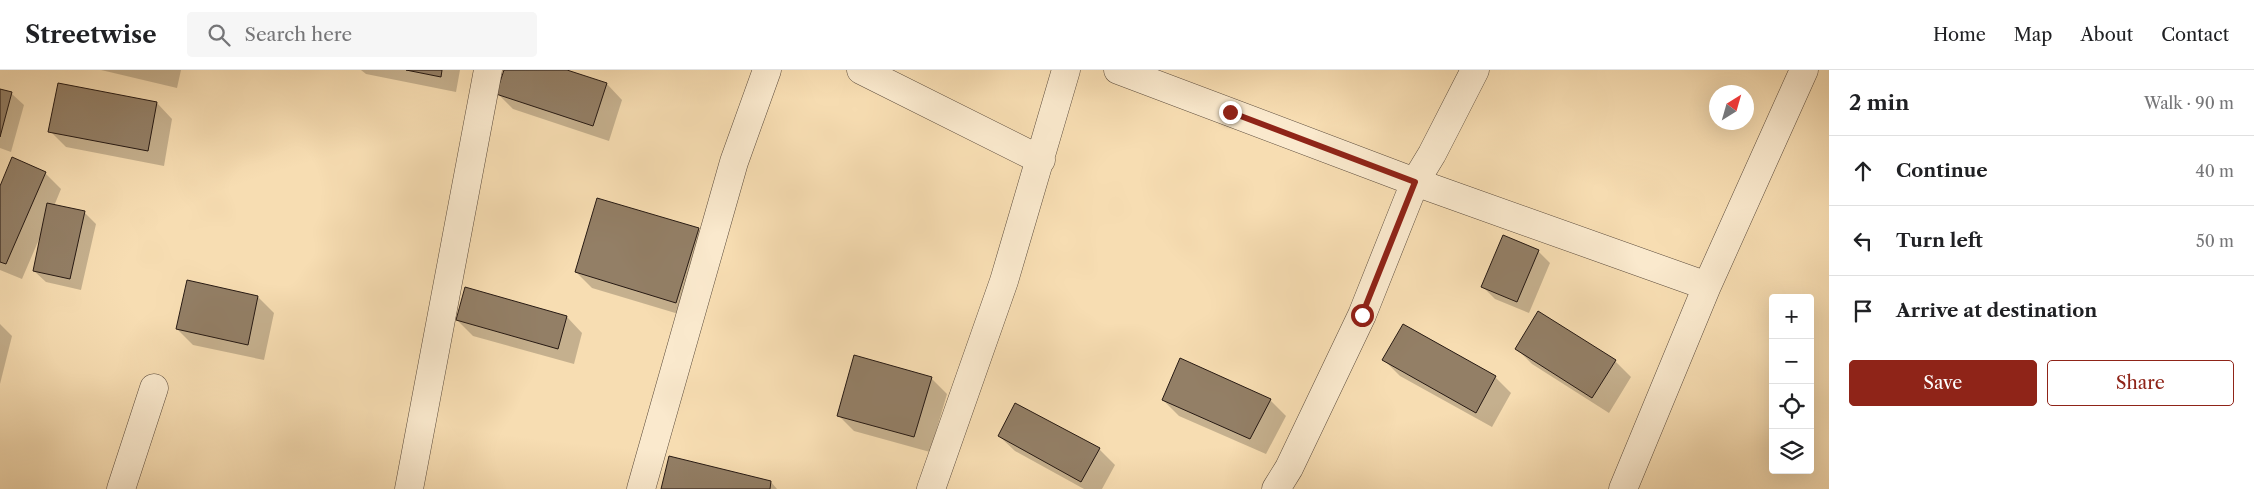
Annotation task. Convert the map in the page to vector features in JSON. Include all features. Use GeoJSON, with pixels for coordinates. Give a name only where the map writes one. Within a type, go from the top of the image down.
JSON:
{"type":"FeatureCollection","features":[{"type":"Feature","properties":{"kind":"street"},"geometry":{"type":"LineString","coordinates":[[409,489],[488,70]]}},
{"type":"Feature","properties":{"kind":"street"},"geometry":{"type":"LineString","coordinates":[[640,489],[734,162],[767,70]]}},
{"type":"Feature","properties":{"kind":"street"},"geometry":{"type":"LineString","coordinates":[[861,70],[1041,160]]}},
{"type":"Feature","properties":{"kind":"street"},"geometry":{"type":"LineString","coordinates":[[931,489],[1004,281],[1066,70]]}},
{"type":"Feature","properties":{"kind":"street"},"geometry":{"type":"LineString","coordinates":[[1118,70],[1415,182],[1707,286]]}},
{"type":"Feature","properties":{"kind":"street"},"geometry":{"type":"LineString","coordinates":[[1276,489],[1362,315],[1415,182],[1432,154],[1475,70]]}},
{"type":"Feature","properties":{"kind":"street"},"geometry":{"type":"LineString","coordinates":[[1623,489],[1707,286],[1804,70]]}},
{"type":"Feature","properties":{"kind":"street"},"geometry":{"type":"LineString","coordinates":[[121,489],[154,388]]}},
{"type":"Feature","properties":{"kind":"building"},"geometry":{"type":"Polygon","coordinates":[[[406,70],[442,70],[441,77],[406,70]]]}},
{"type":"Feature","properties":{"kind":"building"},"geometry":{"type":"Polygon","coordinates":[[[504,70],[567,70],[607,83],[593,126],[496,94],[504,70]]]}},
{"type":"Feature","properties":{"kind":"building"},"geometry":{"type":"Polygon","coordinates":[[[58,83],[157,102],[148,151],[48,132],[58,83]]]}},
{"type":"Feature","properties":{"kind":"building"},"geometry":{"type":"Polygon","coordinates":[[[0,89],[12,92],[0,137],[0,89]]]}},
{"type":"Feature","properties":{"kind":"building"},"geometry":{"type":"Polygon","coordinates":[[[12,157],[46,172],[6,264],[0,262],[0,186],[12,157]]]}},
{"type":"Feature","properties":{"kind":"building"},"geometry":{"type":"Polygon","coordinates":[[[597,198],[699,228],[676,303],[575,272],[597,198]]]}},
{"type":"Feature","properties":{"kind":"building"},"geometry":{"type":"Polygon","coordinates":[[[47,203],[85,211],[70,279],[33,271],[47,203]]]}},
{"type":"Feature","properties":{"kind":"building"},"geometry":{"type":"Polygon","coordinates":[[[1503,235],[1539,250],[1517,302],[1481,287],[1503,235]]]}},
{"type":"Feature","properties":{"kind":"building"},"geometry":{"type":"Polygon","coordinates":[[[187,280],[258,296],[248,345],[176,329],[187,280]]]}},
{"type":"Feature","properties":{"kind":"building"},"geometry":{"type":"Polygon","coordinates":[[[465,287],[567,316],[558,349],[456,320],[465,287]]]}},
{"type":"Feature","properties":{"kind":"building"},"geometry":{"type":"Polygon","coordinates":[[[1538,311],[1616,360],[1592,398],[1515,349],[1538,311]]]}},
{"type":"Feature","properties":{"kind":"building"},"geometry":{"type":"Polygon","coordinates":[[[1403,324],[1496,376],[1476,413],[1382,360],[1403,324]]]}},
{"type":"Feature","properties":{"kind":"building"},"geometry":{"type":"Polygon","coordinates":[[[854,355],[932,377],[914,437],[837,416],[854,355]]]}},
{"type":"Feature","properties":{"kind":"building"},"geometry":{"type":"Polygon","coordinates":[[[1180,358],[1271,399],[1250,439],[1162,400],[1180,358]]]}},
{"type":"Feature","properties":{"kind":"building"},"geometry":{"type":"Polygon","coordinates":[[[1015,403],[1100,448],[1081,482],[998,436],[1015,403]]]}},
{"type":"Feature","properties":{"kind":"building"},"geometry":{"type":"Polygon","coordinates":[[[669,456],[771,481],[770,489],[661,489],[669,456]]]}},
{"type":"Feature","properties":{"kind":"route"},"geometry":{"type":"LineString","coordinates":[[1230,112],[1415,182],[1362,315]]}}]}
